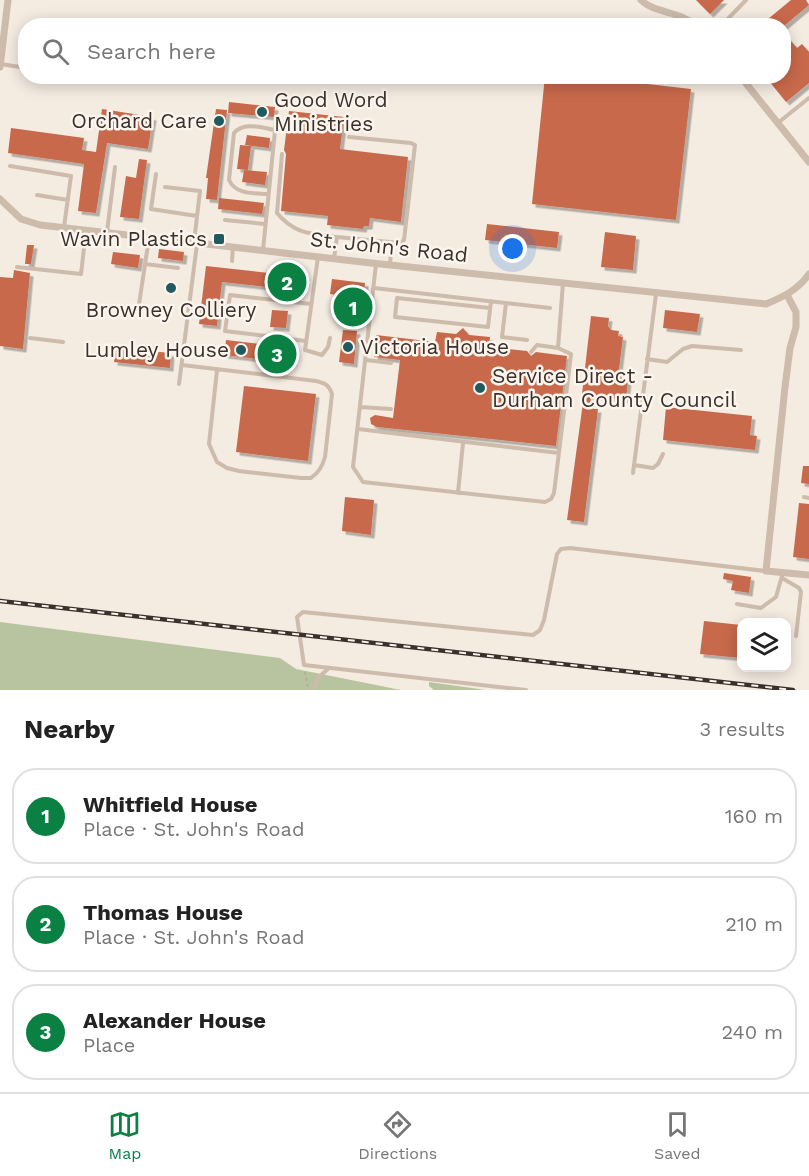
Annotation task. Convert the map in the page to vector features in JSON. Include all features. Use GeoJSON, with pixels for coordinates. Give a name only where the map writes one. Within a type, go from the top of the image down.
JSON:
{"type":"FeatureCollection","features":[{"type":"Feature","properties":{"kind":"street"},"geometry":{"type":"LineString","coordinates":[[0,66],[8,0]]}},
{"type":"Feature","properties":{"kind":"street"},"geometry":{"type":"LineString","coordinates":[[641,0],[653,8],[687,18]]}},
{"type":"Feature","properties":{"kind":"street"},"geometry":{"type":"LineString","coordinates":[[746,84],[809,162]]}},
{"type":"Feature","properties":{"kind":"street","name":"St. John's Road"},"geometry":{"type":"LineString","coordinates":[[0,199],[21,219],[40,225],[333,259],[766,304],[788,295],[803,283],[809,274]]}},
{"type":"Feature","properties":{"kind":"street"},"geometry":{"type":"LineString","coordinates":[[788,295],[796,312],[796,327],[790,348],[785,387],[766,571],[783,575],[809,575]]}},
{"type":"Feature","properties":{"kind":"lane"},"geometry":{"type":"LineString","coordinates":[[729,18],[746,0]]}},
{"type":"Feature","properties":{"kind":"lane"},"geometry":{"type":"LineString","coordinates":[[0,66],[18,67]]}},
{"type":"Feature","properties":{"kind":"lane"},"geometry":{"type":"LineString","coordinates":[[778,123],[809,99]]}},
{"type":"Feature","properties":{"kind":"lane"},"geometry":{"type":"LineString","coordinates":[[263,250],[276,121]]}},
{"type":"Feature","properties":{"kind":"lane"},"geometry":{"type":"LineString","coordinates":[[268,194],[237,191],[232,186],[229,180],[234,133],[238,128],[244,126],[275,130]]}},
{"type":"Feature","properties":{"kind":"lane"},"geometry":{"type":"LineString","coordinates":[[282,154],[277,213],[290,227],[337,237],[400,243],[404,240],[415,145],[349,137]]}},
{"type":"Feature","properties":{"kind":"lane"},"geometry":{"type":"LineString","coordinates":[[10,166],[70,176],[64,228]]}},
{"type":"Feature","properties":{"kind":"lane"},"geometry":{"type":"LineString","coordinates":[[107,233],[115,167]]}},
{"type":"Feature","properties":{"kind":"lane"},"geometry":{"type":"LineString","coordinates":[[156,174],[151,209],[197,216]]}},
{"type":"Feature","properties":{"kind":"lane"},"geometry":{"type":"LineString","coordinates":[[165,187],[200,191],[179,384]]}},
{"type":"Feature","properties":{"kind":"lane"},"geometry":{"type":"LineString","coordinates":[[37,195],[68,200]]}},
{"type":"Feature","properties":{"kind":"lane"},"geometry":{"type":"LineString","coordinates":[[225,220],[265,224]]}},
{"type":"Feature","properties":{"kind":"lane"},"geometry":{"type":"LineString","coordinates":[[17,267],[81,274],[86,231]]}},
{"type":"Feature","properties":{"kind":"lane"},"geometry":{"type":"LineString","coordinates":[[333,259],[337,237]]}},
{"type":"Feature","properties":{"kind":"lane"},"geometry":{"type":"LineString","coordinates":[[138,311],[149,238]]}},
{"type":"Feature","properties":{"kind":"lane"},"geometry":{"type":"LineString","coordinates":[[390,264],[392,242]]}},
{"type":"Feature","properties":{"kind":"lane"},"geometry":{"type":"LineString","coordinates":[[232,261],[233,246]]}},
{"type":"Feature","properties":{"kind":"lane"},"geometry":{"type":"LineString","coordinates":[[318,256],[305,350],[322,355],[328,347],[330,338]]}},
{"type":"Feature","properties":{"kind":"lane"},"geometry":{"type":"LineString","coordinates":[[376,263],[353,467],[363,482],[545,501],[551,499],[554,493],[571,354],[558,348],[537,345],[531,352]]}},
{"type":"Feature","properties":{"kind":"lane"},"geometry":{"type":"LineString","coordinates":[[145,264],[178,268]]}},
{"type":"Feature","properties":{"kind":"lane"},"geometry":{"type":"LineString","coordinates":[[558,348],[564,282]]}},
{"type":"Feature","properties":{"kind":"lane"},"geometry":{"type":"LineString","coordinates":[[374,288],[550,308]]}},
{"type":"Feature","properties":{"kind":"lane"},"geometry":{"type":"LineString","coordinates":[[633,472],[656,293]]}},
{"type":"Feature","properties":{"kind":"lane"},"geometry":{"type":"LineString","coordinates":[[306,341],[225,331],[230,295],[311,304]]}},
{"type":"Feature","properties":{"kind":"lane"},"geometry":{"type":"LineString","coordinates":[[490,308],[397,298],[395,317],[488,327],[491,301]]}},
{"type":"Feature","properties":{"kind":"lane"},"geometry":{"type":"LineString","coordinates":[[506,303],[502,337],[527,340]]}},
{"type":"Feature","properties":{"kind":"lane"},"geometry":{"type":"LineString","coordinates":[[30,338],[63,342]]}},
{"type":"Feature","properties":{"kind":"lane"},"geometry":{"type":"LineString","coordinates":[[647,359],[667,362],[683,349],[692,346],[741,350]]}},
{"type":"Feature","properties":{"kind":"lane"},"geometry":{"type":"LineString","coordinates":[[366,360],[391,363]]}},
{"type":"Feature","properties":{"kind":"lane"},"geometry":{"type":"LineString","coordinates":[[182,365],[325,383],[332,394],[325,457],[322,466],[311,478],[227,468],[217,462],[209,444],[217,370]]}},
{"type":"Feature","properties":{"kind":"lane"},"geometry":{"type":"LineString","coordinates":[[360,407],[391,409]]}},
{"type":"Feature","properties":{"kind":"lane"},"geometry":{"type":"LineString","coordinates":[[358,429],[559,453]]}},
{"type":"Feature","properties":{"kind":"lane"},"geometry":{"type":"LineString","coordinates":[[458,493],[463,443]]}},
{"type":"Feature","properties":{"kind":"lane"},"geometry":{"type":"LineString","coordinates":[[634,465],[653,468],[658,465],[663,454]]}},
{"type":"Feature","properties":{"kind":"lane"},"geometry":{"type":"LineString","coordinates":[[526,690],[304,665],[297,617],[303,612],[533,635],[540,630],[544,620],[556,554],[561,549],[570,548],[766,571]]}},
{"type":"Feature","properties":{"kind":"lane"},"geometry":{"type":"LineString","coordinates":[[737,604],[761,608],[776,597],[783,575],[801,592],[796,636]]}},
{"type":"Feature","properties":{"kind":"lane"},"geometry":{"type":"LineString","coordinates":[[311,690],[319,677],[329,668]]}},
{"type":"Feature","properties":{"kind":"path"},"geometry":{"type":"LineString","coordinates":[[304,665],[306,686],[311,690]]}},
{"type":"Feature","properties":{"kind":"green space"},"geometry":{"type":"Polygon","coordinates":[[[0,622],[280,658],[296,669],[401,690],[0,690],[0,622]]]}},
{"type":"Feature","properties":{"kind":"green space"},"geometry":{"type":"Polygon","coordinates":[[[429,682],[484,690],[434,690],[429,686],[429,682]]]}},
{"type":"Feature","properties":{"kind":"building"},"geometry":{"type":"Polygon","coordinates":[[[696,0],[724,0],[710,14],[696,0]]]}},
{"type":"Feature","properties":{"kind":"building"},"geometry":{"type":"Polygon","coordinates":[[[791,0],[806,0],[809,5],[791,20],[791,18],[769,18],[791,0]]]}},
{"type":"Feature","properties":{"kind":"building"},"geometry":{"type":"Polygon","coordinates":[[[791,41],[797,48],[802,44],[809,52],[809,83],[786,102],[771,84],[791,84],[791,41]]]}},
{"type":"Feature","properties":{"kind":"building"},"geometry":{"type":"Polygon","coordinates":[[[544,84],[648,84],[691,89],[676,220],[532,204],[544,84]]]}},
{"type":"Feature","properties":{"kind":"building"},"geometry":{"type":"Polygon","coordinates":[[[229,102],[275,107],[274,117],[228,113],[229,102]]]}},
{"type":"Feature","properties":{"kind":"building"},"geometry":{"type":"Polygon","coordinates":[[[102,109],[153,117],[148,149],[107,143],[96,213],[78,211],[84,164],[8,153],[11,128],[84,138],[82,150],[96,152],[102,109]]]}},
{"type":"Feature","properties":{"kind":"building"},"geometry":{"type":"Polygon","coordinates":[[[216,109],[227,110],[217,200],[206,199],[208,178],[206,178],[216,109]]]}},
{"type":"Feature","properties":{"kind":"building"},"geometry":{"type":"Polygon","coordinates":[[[289,111],[344,117],[340,149],[408,157],[401,222],[370,218],[369,226],[364,226],[363,229],[327,225],[328,216],[281,211],[286,154],[284,150],[289,111]]]}},
{"type":"Feature","properties":{"kind":"building"},"geometry":{"type":"Polygon","coordinates":[[[247,135],[270,138],[269,148],[245,145],[247,135]]]}},
{"type":"Feature","properties":{"kind":"building"},"geometry":{"type":"Polygon","coordinates":[[[240,145],[251,146],[248,170],[237,169],[240,145]]]}},
{"type":"Feature","properties":{"kind":"building"},"geometry":{"type":"Polygon","coordinates":[[[139,159],[147,160],[139,219],[120,217],[126,176],[136,178],[139,159]]]}},
{"type":"Feature","properties":{"kind":"building"},"geometry":{"type":"Polygon","coordinates":[[[244,170],[267,172],[265,185],[242,182],[244,170]]]}},
{"type":"Feature","properties":{"kind":"building"},"geometry":{"type":"Polygon","coordinates":[[[219,198],[264,203],[262,214],[218,209],[219,198]]]}},
{"type":"Feature","properties":{"kind":"building"},"geometry":{"type":"Polygon","coordinates":[[[487,224],[559,232],[557,248],[485,240],[487,224]]]}},
{"type":"Feature","properties":{"kind":"building"},"geometry":{"type":"Polygon","coordinates":[[[605,232],[636,236],[633,270],[601,267],[605,232]]]}},
{"type":"Feature","properties":{"kind":"building"},"geometry":{"type":"Polygon","coordinates":[[[27,245],[34,245],[31,264],[25,264],[27,245]]]}},
{"type":"Feature","properties":{"kind":"building"},"geometry":{"type":"Polygon","coordinates":[[[159,249],[184,252],[183,261],[158,258],[159,249]]]}},
{"type":"Feature","properties":{"kind":"building"},"geometry":{"type":"Polygon","coordinates":[[[113,252],[140,255],[138,268],[111,264],[113,252]]]}},
{"type":"Feature","properties":{"kind":"building"},"geometry":{"type":"Polygon","coordinates":[[[206,266],[304,277],[302,291],[222,282],[217,326],[199,324],[206,266]]]}},
{"type":"Feature","properties":{"kind":"building"},"geometry":{"type":"Polygon","coordinates":[[[14,270],[30,273],[23,349],[0,346],[0,277],[13,278],[14,270]]]}},
{"type":"Feature","properties":{"kind":"building"},"geometry":{"type":"Polygon","coordinates":[[[332,279],[365,283],[361,320],[342,317],[345,296],[330,294],[332,279]]]}},
{"type":"Feature","properties":{"kind":"building"},"geometry":{"type":"Polygon","coordinates":[[[272,310],[288,311],[286,328],[270,327],[272,310]]]}},
{"type":"Feature","properties":{"kind":"building"},"geometry":{"type":"Polygon","coordinates":[[[665,310],[700,314],[697,332],[663,328],[665,310]]]}},
{"type":"Feature","properties":{"kind":"building"},"geometry":{"type":"Polygon","coordinates":[[[591,316],[609,318],[608,326],[611,330],[619,331],[618,336],[623,337],[618,377],[628,379],[626,400],[591,396],[590,409],[598,409],[584,522],[567,520],[584,395],[582,394],[591,316]]]}},
{"type":"Feature","properties":{"kind":"building","name":"Service Direct - Durham County Council"},"geometry":{"type":"Polygon","coordinates":[[[463,328],[469,335],[490,337],[489,347],[527,351],[531,356],[536,352],[567,356],[556,446],[377,427],[371,424],[370,418],[375,415],[393,418],[400,360],[374,357],[376,335],[435,342],[437,332],[456,334],[463,328]]]}},
{"type":"Feature","properties":{"kind":"building","name":"Victoria House"},"geometry":{"type":"Polygon","coordinates":[[[343,330],[357,331],[354,364],[339,362],[343,330]]]}},
{"type":"Feature","properties":{"kind":"building"},"geometry":{"type":"Polygon","coordinates":[[[226,340],[294,348],[293,363],[224,355],[226,340]]]}},
{"type":"Feature","properties":{"kind":"building"},"geometry":{"type":"Polygon","coordinates":[[[116,348],[171,353],[170,368],[114,362],[116,348]]]}},
{"type":"Feature","properties":{"kind":"building"},"geometry":{"type":"Polygon","coordinates":[[[244,386],[316,394],[308,461],[236,452],[244,386]]]}},
{"type":"Feature","properties":{"kind":"building"},"geometry":{"type":"Polygon","coordinates":[[[666,407],[752,416],[750,435],[757,436],[755,450],[663,440],[666,407]]]}},
{"type":"Feature","properties":{"kind":"building"},"geometry":{"type":"Polygon","coordinates":[[[803,466],[809,466],[809,484],[801,483],[803,466]]]}},
{"type":"Feature","properties":{"kind":"building"},"geometry":{"type":"Polygon","coordinates":[[[345,497],[374,500],[371,535],[342,531],[345,497]]]}},
{"type":"Feature","properties":{"kind":"building"},"geometry":{"type":"Polygon","coordinates":[[[799,503],[809,504],[809,559],[793,557],[799,503]]]}},
{"type":"Feature","properties":{"kind":"building"},"geometry":{"type":"Polygon","coordinates":[[[724,573],[751,577],[749,593],[731,590],[733,581],[723,579],[724,573]]]}},
{"type":"Feature","properties":{"kind":"building"},"geometry":{"type":"Polygon","coordinates":[[[704,621],[737,625],[737,658],[700,654],[704,621]]]}},
{"type":"Feature","properties":{"kind":"railway"},"geometry":{"type":"LineString","coordinates":[[0,601],[793,690]]}},
{"type":"Feature","properties":{"kind":"place","name":"Good Word Ministries"},"geometry":{"type":"Point","coordinates":[262,112]}},
{"type":"Feature","properties":{"kind":"place","name":"Orchard Care"},"geometry":{"type":"Point","coordinates":[219,121]}},
{"type":"Feature","properties":{"kind":"place","name":"Wavin Plastics"},"geometry":{"type":"Point","coordinates":[219,239]}},
{"type":"Feature","properties":{"kind":"place","name":"Thomas House"},"geometry":{"type":"Point","coordinates":[287,282]}},
{"type":"Feature","properties":{"kind":"place","name":"Browney Colliery"},"geometry":{"type":"Point","coordinates":[171,288]}},
{"type":"Feature","properties":{"kind":"place","name":"Whitfield House"},"geometry":{"type":"Point","coordinates":[353,307]}},
{"type":"Feature","properties":{"kind":"place","name":"Victoria House"},"geometry":{"type":"Point","coordinates":[348,347]}},
{"type":"Feature","properties":{"kind":"place","name":"Lumley House"},"geometry":{"type":"Point","coordinates":[241,350]}},
{"type":"Feature","properties":{"kind":"place","name":"Alexander House"},"geometry":{"type":"Point","coordinates":[277,354]}},
{"type":"Feature","properties":{"kind":"place","name":"Service Direct - Durham County Council"},"geometry":{"type":"Point","coordinates":[480,388]}}]}
